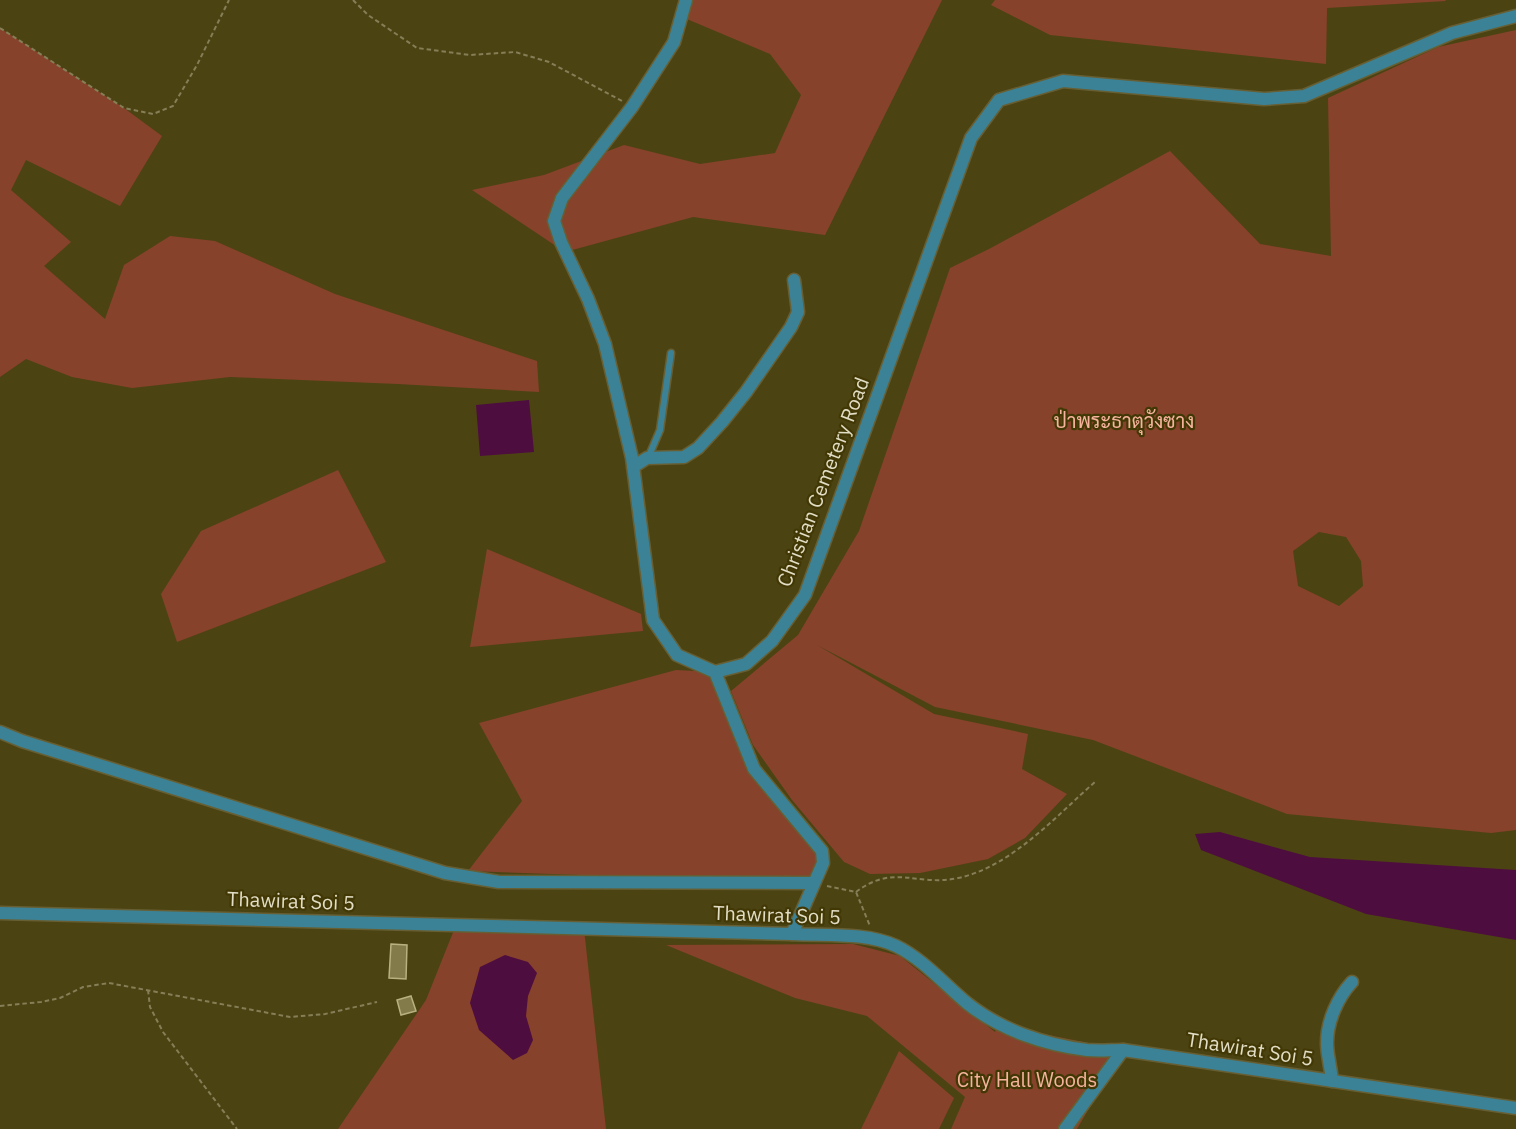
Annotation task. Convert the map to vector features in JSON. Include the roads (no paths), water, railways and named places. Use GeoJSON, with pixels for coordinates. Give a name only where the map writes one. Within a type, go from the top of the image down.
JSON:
{"type":"FeatureCollection","features":[{"type":"Feature","properties":{"kind":"street"},"geometry":{"type":"LineString","coordinates":[[686,0],[674,42],[632,107],[562,198],[554,221],[561,243],[588,299],[605,344],[633,467],[652,620],[677,655],[715,672],[754,769],[822,851],[823,862],[792,934]]}},
{"type":"Feature","properties":{"kind":"street","name":"Christian Cemetery Road"},"geometry":{"type":"LineString","coordinates":[[715,672],[746,663],[772,641],[804,595],[971,138],[999,100],[1063,81],[1264,99],[1304,96],[1452,33],[1516,16]]}},
{"type":"Feature","properties":{"kind":"street"},"geometry":{"type":"LineString","coordinates":[[633,467],[647,458],[684,457],[698,448],[722,422],[791,327],[798,312],[794,280]]}},
{"type":"Feature","properties":{"kind":"street"},"geometry":{"type":"LineString","coordinates":[[0,732],[22,741],[445,873],[499,882],[813,883]]}},
{"type":"Feature","properties":{"kind":"street","name":"Thawirat Soi 5"},"geometry":{"type":"LineString","coordinates":[[0,913],[792,934],[876,939],[906,952],[998,1025],[1024,1035],[1088,1050],[1124,1050],[1516,1108]]}},
{"type":"Feature","properties":{"kind":"street"},"geometry":{"type":"LineString","coordinates":[[1332,1081],[1327,1043],[1328,1031],[1335,1007],[1352,982]]}},
{"type":"Feature","properties":{"kind":"street"},"geometry":{"type":"LineString","coordinates":[[1065,1129],[1124,1050]]}},
{"type":"Feature","properties":{"kind":"lane"},"geometry":{"type":"LineString","coordinates":[[647,458],[660,430],[671,353]]}},
{"type":"Feature","properties":{"kind":"park label","name":"ป่าพระธาตุวังซาง"},"geometry":{"type":"Point","coordinates":[1124,421]}},
{"type":"Feature","properties":{"kind":"park label","name":"City Hall Woods"},"geometry":{"type":"Point","coordinates":[1027,1080]}}]}
